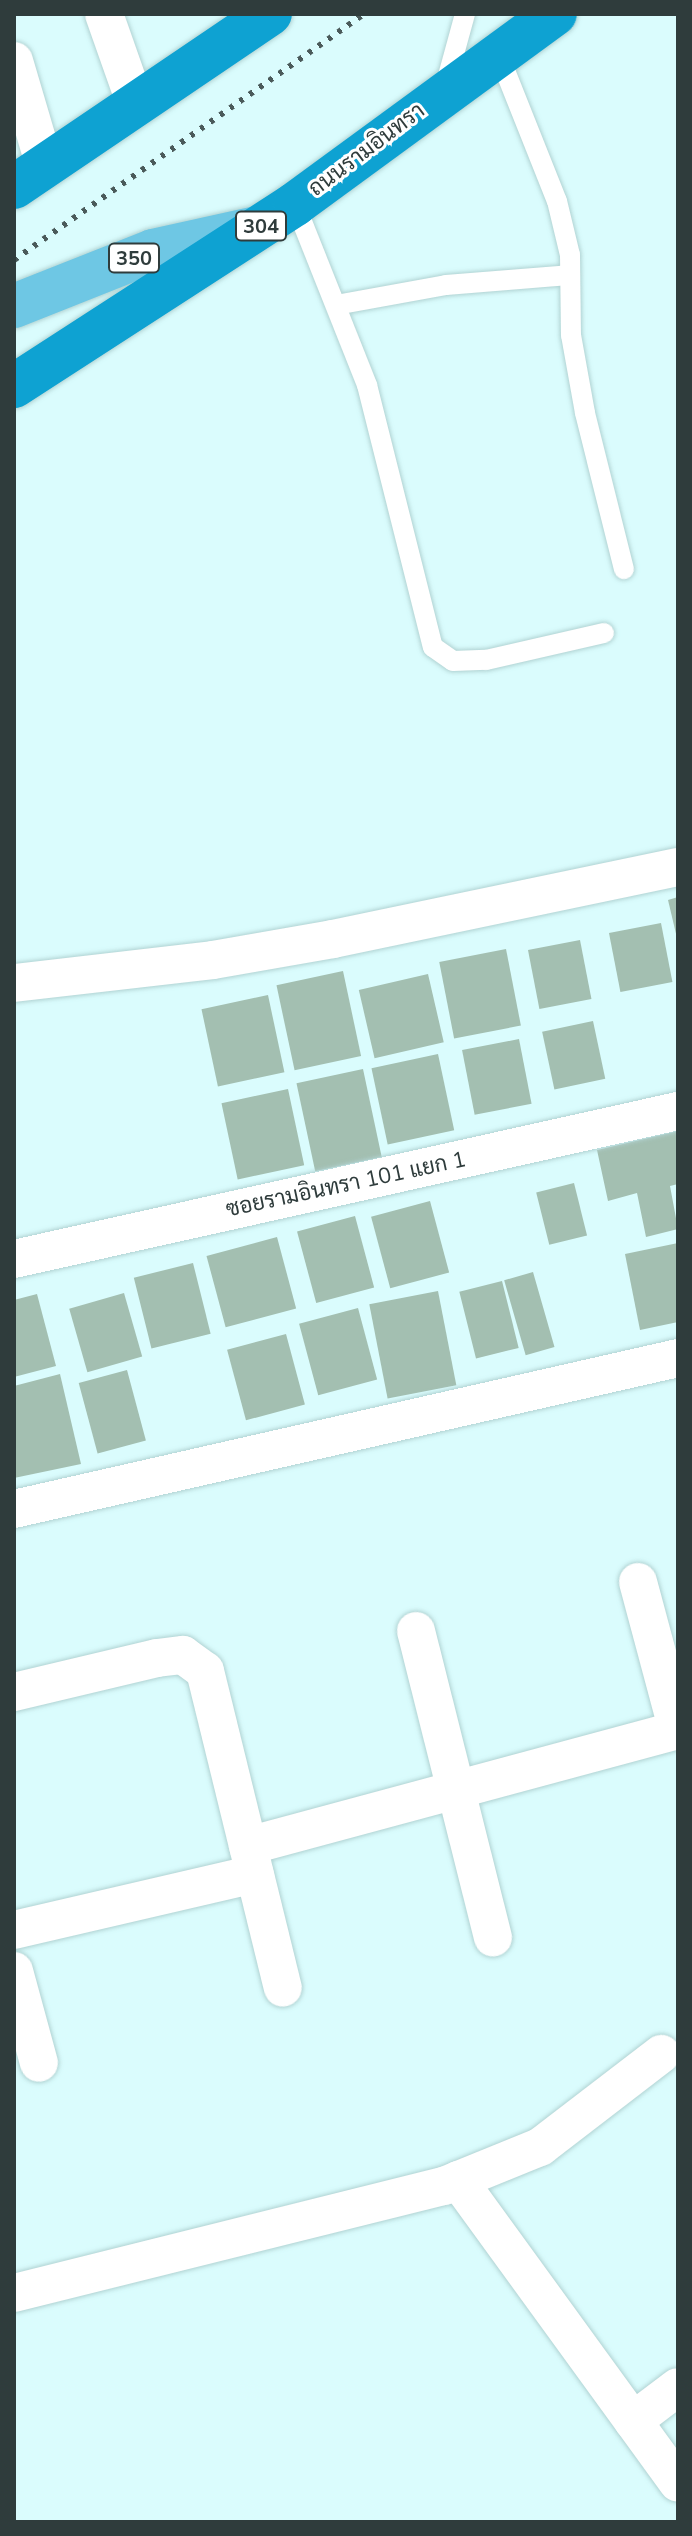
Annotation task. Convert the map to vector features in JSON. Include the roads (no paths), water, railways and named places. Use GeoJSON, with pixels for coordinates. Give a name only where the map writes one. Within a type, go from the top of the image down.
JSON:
{"type":"FeatureCollection","features":[{"type":"Feature","properties":{"kind":"highway"},"geometry":{"type":"LineString","coordinates":[[30,177],[270,14]]}},
{"type":"Feature","properties":{"kind":"highway","name":"ถนนรามอินทรา"},"geometry":{"type":"LineString","coordinates":[[14,386],[277,215],[555,14]]}},
{"type":"Feature","properties":{"kind":"main road","name":"350"},"geometry":{"type":"LineString","coordinates":[[14,306],[153,251],[277,215]]}},
{"type":"Feature","properties":{"kind":"street"},"geometry":{"type":"LineString","coordinates":[[104,14],[136,105]]}},
{"type":"Feature","properties":{"kind":"street"},"geometry":{"type":"LineString","coordinates":[[14,61],[30,177]]}},
{"type":"Feature","properties":{"kind":"street"},"geometry":{"type":"LineString","coordinates":[[14,983],[213,960],[333,939],[678,867]]}},
{"type":"Feature","properties":{"kind":"street","name":"ซอยรามอินทรา 101 แยก 1"},"geometry":{"type":"LineString","coordinates":[[14,1259],[678,1111]]}},
{"type":"Feature","properties":{"kind":"street"},"geometry":{"type":"LineString","coordinates":[[14,1509],[678,1358]]}},
{"type":"Feature","properties":{"kind":"street"},"geometry":{"type":"LineString","coordinates":[[14,1930],[251,1860],[460,1789],[678,1731],[638,1582]]}},
{"type":"Feature","properties":{"kind":"street"},"geometry":{"type":"LineString","coordinates":[[416,1631],[460,1789],[493,1937]]}},
{"type":"Feature","properties":{"kind":"street"},"geometry":{"type":"LineString","coordinates":[[14,1692],[183,1655],[205,1671],[283,1988]]}},
{"type":"Feature","properties":{"kind":"street"},"geometry":{"type":"LineString","coordinates":[[14,1971],[39,2063]]}},
{"type":"Feature","properties":{"kind":"street"},"geometry":{"type":"LineString","coordinates":[[14,2293],[458,2180],[540,2147],[661,2054]]}},
{"type":"Feature","properties":{"kind":"street"},"geometry":{"type":"LineString","coordinates":[[458,2180],[678,2483]]}},
{"type":"Feature","properties":{"kind":"street"},"geometry":{"type":"LineString","coordinates":[[633,2421],[678,2387]]}},
{"type":"Feature","properties":{"kind":"lane"},"geometry":{"type":"LineString","coordinates":[[443,93],[465,14]]}},
{"type":"Feature","properties":{"kind":"lane"},"geometry":{"type":"LineString","coordinates":[[498,53],[557,201],[569,275],[571,335],[585,413],[624,569]]}},
{"type":"Feature","properties":{"kind":"lane"},"geometry":{"type":"LineString","coordinates":[[277,215],[336,305],[367,385],[390,465],[433,647],[453,661],[486,660],[604,633]]}},
{"type":"Feature","properties":{"kind":"lane"},"geometry":{"type":"LineString","coordinates":[[336,305],[446,285],[569,275]]}},
{"type":"Feature","properties":{"kind":"railway"},"geometry":{"type":"LineString","coordinates":[[14,260],[364,14]]}}]}
